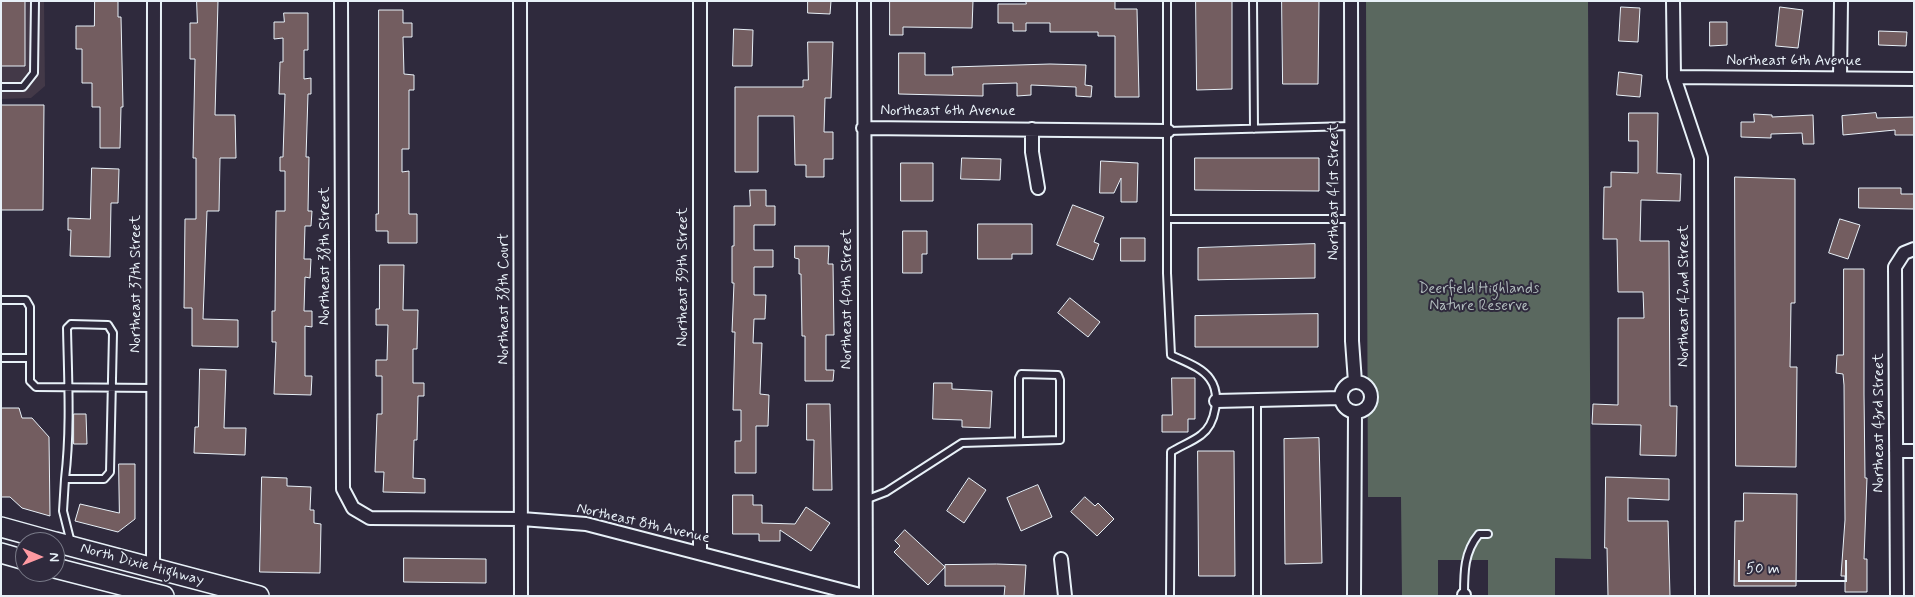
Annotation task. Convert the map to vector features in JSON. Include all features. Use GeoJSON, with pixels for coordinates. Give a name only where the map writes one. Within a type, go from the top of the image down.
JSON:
{"type":"FeatureCollection","features":[{"type":"Feature","properties":{"kind":"main road","name":"North Dixie Highway"},"geometry":{"type":"LineString","coordinates":[[1,527],[19,532]]}},
{"type":"Feature","properties":{"kind":"main road","name":"North Dixie Highway"},"geometry":{"type":"LineString","coordinates":[[65,544],[153,566],[259,596]]}},
{"type":"Feature","properties":{"kind":"main road"},"geometry":{"type":"LineString","coordinates":[[1,553],[15,557]]}},
{"type":"Feature","properties":{"kind":"main road","name":"North Dixie Highway"},"geometry":{"type":"LineString","coordinates":[[65,571],[164,596]]}},
{"type":"Feature","properties":{"kind":"street","name":"Northeast 37th Street"},"geometry":{"type":"LineString","coordinates":[[153,566],[154,1]]}},
{"type":"Feature","properties":{"kind":"street","name":"Northeast 38th Street"},"geometry":{"type":"LineString","coordinates":[[341,1],[343,488],[353,508]]}},
{"type":"Feature","properties":{"kind":"street","name":"Northeast 38th Court"},"geometry":{"type":"LineString","coordinates":[[520,1],[521,596]]}},
{"type":"Feature","properties":{"kind":"street","name":"Northeast 39th Street"},"geometry":{"type":"LineString","coordinates":[[700,1],[700,553]]}},
{"type":"Feature","properties":{"kind":"street","name":"Northeast 40th Street"},"geometry":{"type":"LineString","coordinates":[[864,1],[865,596]]}},
{"type":"Feature","properties":{"kind":"street","name":"Northeast 41st Street"},"geometry":{"type":"LineString","coordinates":[[1351,1],[1352,341],[1355,382]]}},
{"type":"Feature","properties":{"kind":"street","name":"Northeast 42nd Street"},"geometry":{"type":"LineString","coordinates":[[1673,1],[1674,77],[1701,158],[1702,596]]}},
{"type":"Feature","properties":{"kind":"street"},"geometry":{"type":"LineString","coordinates":[[1840,78],[1841,1]]}},
{"type":"Feature","properties":{"kind":"street","name":"Northeast 6th Avenue"},"geometry":{"type":"LineString","coordinates":[[1674,77],[1914,79]]}},
{"type":"Feature","properties":{"kind":"street","name":"Northeast 6th Avenue"},"geometry":{"type":"LineString","coordinates":[[863,128],[1168,131]]}},
{"type":"Feature","properties":{"kind":"street","name":"Northeast 6th Avenue"},"geometry":{"type":"LineString","coordinates":[[1032,129],[1032,152],[1038,188]]}},
{"type":"Feature","properties":{"kind":"street","name":"Northeast 43rd Street"},"geometry":{"type":"LineString","coordinates":[[1897,596],[1895,267],[1909,251]]}},
{"type":"Feature","properties":{"kind":"street"},"geometry":{"type":"LineString","coordinates":[[1355,382],[1366,386],[1371,397],[1366,409],[1354,412],[1345,408],[1341,398],[1344,387],[1355,382]]}},
{"type":"Feature","properties":{"kind":"street"},"geometry":{"type":"LineString","coordinates":[[1216,400],[1341,398]]}},
{"type":"Feature","properties":{"kind":"street"},"geometry":{"type":"LineString","coordinates":[[1354,412],[1354,596]]}},
{"type":"Feature","properties":{"kind":"street"},"geometry":{"type":"LineString","coordinates":[[1896,451],[1914,451]]}},
{"type":"Feature","properties":{"kind":"street","name":"Northeast 8th Avenue"},"geometry":{"type":"LineString","coordinates":[[353,508],[370,518],[522,519],[586,524],[865,596]]}},
{"type":"Feature","properties":{"kind":"street"},"geometry":{"type":"LineString","coordinates":[[1061,559],[1065,596]]}},
{"type":"Feature","properties":{"kind":"lane"},"geometry":{"type":"LineString","coordinates":[[1,87],[23,87],[34,73],[35,1]]}},
{"type":"Feature","properties":{"kind":"lane"},"geometry":{"type":"LineString","coordinates":[[1167,1],[1170,356],[1191,364],[1210,379],[1216,400],[1212,420],[1202,435],[1170,452],[1170,596]]}},
{"type":"Feature","properties":{"kind":"lane"},"geometry":{"type":"LineString","coordinates":[[1253,1],[1254,129]]}},
{"type":"Feature","properties":{"kind":"lane"},"geometry":{"type":"LineString","coordinates":[[1168,131],[1351,126]]}},
{"type":"Feature","properties":{"kind":"lane"},"geometry":{"type":"LineString","coordinates":[[1168,219],[1351,219]]}},
{"type":"Feature","properties":{"kind":"lane"},"geometry":{"type":"LineString","coordinates":[[1,300],[26,300],[30,307],[30,381],[36,387],[153,388]]}},
{"type":"Feature","properties":{"kind":"lane"},"geometry":{"type":"LineString","coordinates":[[61,532],[65,479],[68,456],[69,388],[66,328],[71,324],[108,326],[113,333],[110,472],[104,479],[65,479]]}},
{"type":"Feature","properties":{"kind":"lane"},"geometry":{"type":"LineString","coordinates":[[1,358],[30,358]]}},
{"type":"Feature","properties":{"kind":"lane"},"geometry":{"type":"LineString","coordinates":[[865,500],[886,492],[962,443],[1060,440],[1060,380],[1058,375],[1021,374],[1019,378],[1019,441]]}},
{"type":"Feature","properties":{"kind":"lane"},"geometry":{"type":"LineString","coordinates":[[1257,400],[1257,596]]}},
{"type":"Feature","properties":{"kind":"lane"},"geometry":{"type":"LineString","coordinates":[[1464,595],[1465,567],[1470,545],[1479,534],[1488,534]]}},
{"type":"Feature","properties":{"kind":"shaded area"},"geometry":{"type":"Polygon","coordinates":[[[1,1],[44,1],[45,86],[31,98],[1,99],[1,1]]]}},
{"type":"Feature","properties":{"kind":"green space","name":"Deerfield Highlands Nature Reserve"},"geometry":{"type":"Polygon","coordinates":[[[1366,1],[1588,1],[1591,559],[1555,558],[1555,596],[1488,596],[1488,560],[1438,560],[1438,596],[1402,596],[1401,497],[1368,497],[1366,1]]]}},
{"type":"Feature","properties":{"kind":"building"},"geometry":{"type":"Polygon","coordinates":[[[1,1],[25,1],[25,66],[1,66],[1,1]]]}},
{"type":"Feature","properties":{"kind":"building"},"geometry":{"type":"Polygon","coordinates":[[[95,1],[118,1],[118,17],[121,17],[123,107],[121,107],[120,148],[100,148],[100,107],[92,107],[92,83],[82,83],[82,49],[76,49],[76,26],[94,26],[95,1]]]}},
{"type":"Feature","properties":{"kind":"building"},"geometry":{"type":"Polygon","coordinates":[[[197,1],[218,1],[215,115],[235,115],[236,158],[220,158],[219,211],[207,211],[203,319],[238,320],[238,347],[192,346],[192,308],[184,308],[185,219],[196,219],[196,158],[193,158],[195,59],[190,59],[190,23],[197,23],[197,1]]]}},
{"type":"Feature","properties":{"kind":"building"},"geometry":{"type":"Polygon","coordinates":[[[808,1],[831,1],[830,14],[808,13],[808,1]]]}},
{"type":"Feature","properties":{"kind":"building"},"geometry":{"type":"Polygon","coordinates":[[[890,1],[973,1],[972,28],[903,27],[903,35],[890,35],[890,1]]]}},
{"type":"Feature","properties":{"kind":"building"},"geometry":{"type":"Polygon","coordinates":[[[1026,1],[1115,1],[1115,9],[1137,9],[1139,97],[1115,97],[1115,36],[1098,36],[1098,32],[1050,32],[1050,23],[1026,23],[1026,31],[1013,31],[1013,23],[998,23],[998,4],[1026,4],[1026,1]]]}},
{"type":"Feature","properties":{"kind":"building"},"geometry":{"type":"Polygon","coordinates":[[[1196,1],[1232,1],[1232,89],[1197,90],[1196,1]]]}},
{"type":"Feature","properties":{"kind":"building"},"geometry":{"type":"Polygon","coordinates":[[[1282,1],[1319,1],[1318,84],[1283,84],[1282,1]]]}},
{"type":"Feature","properties":{"kind":"building"},"geometry":{"type":"Polygon","coordinates":[[[1621,7],[1640,8],[1638,42],[1619,41],[1621,7]]]}},
{"type":"Feature","properties":{"kind":"building"},"geometry":{"type":"Polygon","coordinates":[[[1780,7],[1803,10],[1798,48],[1776,46],[1780,7]]]}},
{"type":"Feature","properties":{"kind":"building"},"geometry":{"type":"Polygon","coordinates":[[[379,10],[403,10],[403,23],[412,23],[412,37],[403,37],[404,74],[414,75],[414,90],[409,90],[409,149],[402,149],[402,172],[409,171],[409,214],[417,214],[417,243],[388,243],[388,231],[376,231],[376,214],[378,214],[379,10]]]}},
{"type":"Feature","properties":{"kind":"building"},"geometry":{"type":"Polygon","coordinates":[[[284,13],[308,13],[308,50],[304,50],[304,79],[311,78],[311,94],[308,94],[306,157],[309,157],[308,211],[312,211],[311,226],[305,226],[304,259],[311,259],[310,278],[305,277],[304,311],[312,311],[312,327],[305,326],[305,376],[312,376],[311,395],[274,394],[276,342],[272,342],[272,311],[275,311],[276,211],[285,211],[285,171],[280,171],[280,157],[283,157],[285,94],[279,94],[280,62],[283,62],[283,38],[274,39],[274,22],[284,22],[284,13]]]}},
{"type":"Feature","properties":{"kind":"building"},"geometry":{"type":"Polygon","coordinates":[[[1710,22],[1727,22],[1727,45],[1710,46],[1710,22]]]}},
{"type":"Feature","properties":{"kind":"building"},"geometry":{"type":"Polygon","coordinates":[[[734,29],[753,30],[752,66],[733,66],[734,29]]]}},
{"type":"Feature","properties":{"kind":"building"},"geometry":{"type":"Polygon","coordinates":[[[1879,31],[1907,32],[1906,46],[1879,45],[1879,31]]]}},
{"type":"Feature","properties":{"kind":"building"},"geometry":{"type":"Polygon","coordinates":[[[808,42],[833,42],[831,98],[825,98],[824,132],[833,132],[833,159],[824,159],[824,177],[806,177],[806,165],[795,165],[794,116],[758,116],[758,172],[735,172],[735,87],[803,87],[803,80],[808,80],[808,42]]]}},
{"type":"Feature","properties":{"kind":"building"},"geometry":{"type":"Polygon","coordinates":[[[899,53],[925,53],[925,75],[953,75],[952,67],[1050,64],[1086,65],[1085,85],[1092,86],[1091,97],[1076,96],[1076,87],[1031,85],[1031,95],[1017,96],[1017,83],[983,84],[983,96],[899,94],[899,53]]]}},
{"type":"Feature","properties":{"kind":"building"},"geometry":{"type":"Polygon","coordinates":[[[1619,72],[1642,75],[1640,97],[1617,95],[1619,72]]]}},
{"type":"Feature","properties":{"kind":"building"},"geometry":{"type":"Polygon","coordinates":[[[1,105],[44,105],[43,210],[1,210],[1,105]]]}},
{"type":"Feature","properties":{"kind":"building"},"geometry":{"type":"Polygon","coordinates":[[[1629,113],[1658,113],[1657,173],[1681,174],[1680,201],[1641,200],[1640,241],[1669,241],[1670,406],[1677,406],[1676,456],[1640,455],[1641,425],[1592,424],[1593,404],[1618,405],[1618,318],[1644,318],[1643,292],[1618,292],[1617,239],[1603,239],[1604,187],[1611,187],[1611,172],[1638,173],[1638,141],[1629,141],[1629,113]]]}},
{"type":"Feature","properties":{"kind":"building"},"geometry":{"type":"Polygon","coordinates":[[[1876,113],[1877,118],[1914,117],[1914,135],[1895,135],[1895,130],[1843,135],[1842,116],[1876,113]]]}},
{"type":"Feature","properties":{"kind":"building"},"geometry":{"type":"Polygon","coordinates":[[[1754,114],[1772,115],[1772,117],[1813,115],[1814,144],[1803,144],[1802,133],[1771,134],[1771,138],[1741,137],[1741,122],[1754,122],[1754,114]]]}},
{"type":"Feature","properties":{"kind":"building"},"geometry":{"type":"Polygon","coordinates":[[[962,158],[1001,159],[1000,180],[961,179],[962,158]]]}},
{"type":"Feature","properties":{"kind":"building"},"geometry":{"type":"Polygon","coordinates":[[[1195,158],[1319,158],[1319,191],[1195,190],[1195,158]]]}},
{"type":"Feature","properties":{"kind":"building"},"geometry":{"type":"Polygon","coordinates":[[[1101,161],[1138,163],[1137,202],[1121,202],[1121,178],[1114,193],[1100,193],[1101,161]]]}},
{"type":"Feature","properties":{"kind":"building"},"geometry":{"type":"Polygon","coordinates":[[[901,163],[933,163],[933,201],[901,201],[901,163]]]}},
{"type":"Feature","properties":{"kind":"building"},"geometry":{"type":"Polygon","coordinates":[[[92,168],[119,169],[118,203],[111,203],[110,257],[70,256],[71,230],[68,230],[68,218],[90,219],[92,168]]]}},
{"type":"Feature","properties":{"kind":"building"},"geometry":{"type":"Polygon","coordinates":[[[1735,177],[1795,179],[1795,303],[1791,303],[1790,367],[1797,367],[1796,467],[1736,466],[1735,177]]]}},
{"type":"Feature","properties":{"kind":"building"},"geometry":{"type":"Polygon","coordinates":[[[1859,188],[1901,188],[1901,194],[1914,194],[1914,209],[1859,208],[1859,188]]]}},
{"type":"Feature","properties":{"kind":"building"},"geometry":{"type":"Polygon","coordinates":[[[750,190],[766,190],[766,206],[775,206],[775,225],[754,225],[754,250],[773,250],[773,267],[754,267],[754,295],[766,295],[765,319],[754,319],[753,343],[762,343],[760,394],[769,395],[768,426],[756,426],[756,473],[735,473],[735,441],[741,441],[741,410],[733,410],[735,332],[732,332],[734,283],[732,283],[732,246],[734,246],[734,206],[750,206],[750,190]]]}},
{"type":"Feature","properties":{"kind":"building"},"geometry":{"type":"Polygon","coordinates":[[[1073,205],[1104,217],[1094,242],[1099,244],[1093,260],[1057,245],[1073,205]]]}},
{"type":"Feature","properties":{"kind":"building"},"geometry":{"type":"Polygon","coordinates":[[[1840,219],[1860,225],[1848,259],[1829,253],[1840,219]]]}},
{"type":"Feature","properties":{"kind":"building"},"geometry":{"type":"Polygon","coordinates":[[[978,224],[1032,224],[1032,254],[1012,254],[1012,259],[978,259],[978,224]]]}},
{"type":"Feature","properties":{"kind":"building"},"geometry":{"type":"Polygon","coordinates":[[[903,231],[927,231],[927,254],[922,254],[922,273],[903,273],[903,231]]]}},
{"type":"Feature","properties":{"kind":"building"},"geometry":{"type":"Polygon","coordinates":[[[1121,238],[1145,238],[1145,261],[1121,261],[1121,238]]]}},
{"type":"Feature","properties":{"kind":"building"},"geometry":{"type":"Polygon","coordinates":[[[1315,244],[1315,278],[1198,280],[1198,248],[1315,244]]]}},
{"type":"Feature","properties":{"kind":"building"},"geometry":{"type":"Polygon","coordinates":[[[795,246],[829,246],[828,264],[833,264],[834,335],[826,335],[826,370],[834,370],[833,381],[805,381],[805,336],[802,336],[801,274],[799,274],[799,259],[795,258],[795,246]]]}},
{"type":"Feature","properties":{"kind":"building"},"geometry":{"type":"Polygon","coordinates":[[[380,265],[404,265],[403,310],[418,310],[417,349],[413,349],[413,383],[424,383],[424,396],[418,396],[417,440],[414,440],[413,478],[425,479],[425,493],[383,492],[384,472],[375,472],[377,414],[382,414],[382,376],[376,376],[376,360],[387,360],[388,325],[376,325],[376,309],[379,309],[380,265]]]}},
{"type":"Feature","properties":{"kind":"building"},"geometry":{"type":"Polygon","coordinates":[[[1844,269],[1864,269],[1865,478],[1867,478],[1864,559],[1867,559],[1867,592],[1845,592],[1845,576],[1841,576],[1845,520],[1844,385],[1843,374],[1836,373],[1837,355],[1843,355],[1844,269]]]}},
{"type":"Feature","properties":{"kind":"building"},"geometry":{"type":"Polygon","coordinates":[[[1070,298],[1100,322],[1088,337],[1058,313],[1070,298]]]}},
{"type":"Feature","properties":{"kind":"building"},"geometry":{"type":"Polygon","coordinates":[[[1318,314],[1318,347],[1195,347],[1195,316],[1318,314]]]}},
{"type":"Feature","properties":{"kind":"building"},"geometry":{"type":"Polygon","coordinates":[[[200,369],[226,370],[224,428],[246,428],[245,455],[194,453],[195,427],[198,427],[200,369]]]}},
{"type":"Feature","properties":{"kind":"building"},"geometry":{"type":"Polygon","coordinates":[[[1172,378],[1195,378],[1195,419],[1188,419],[1188,432],[1162,432],[1162,415],[1172,415],[1172,378]]]}},
{"type":"Feature","properties":{"kind":"building"},"geometry":{"type":"Polygon","coordinates":[[[934,383],[952,383],[952,389],[992,391],[990,428],[962,427],[962,420],[933,419],[934,383]]]}},
{"type":"Feature","properties":{"kind":"building"},"geometry":{"type":"Polygon","coordinates":[[[807,404],[830,404],[832,490],[813,490],[814,440],[807,440],[807,404]]]}},
{"type":"Feature","properties":{"kind":"building"},"geometry":{"type":"Polygon","coordinates":[[[1,408],[19,408],[22,418],[32,418],[49,437],[50,516],[22,508],[10,497],[1,497],[1,408]]]}},
{"type":"Feature","properties":{"kind":"building"},"geometry":{"type":"Polygon","coordinates":[[[74,414],[86,414],[87,444],[74,444],[74,414]]]}},
{"type":"Feature","properties":{"kind":"building"},"geometry":{"type":"Polygon","coordinates":[[[1319,438],[1322,563],[1285,564],[1284,439],[1319,438]]]}},
{"type":"Feature","properties":{"kind":"building"},"geometry":{"type":"Polygon","coordinates":[[[1198,451],[1234,451],[1235,576],[1199,576],[1198,451]]]}},
{"type":"Feature","properties":{"kind":"building"},"geometry":{"type":"Polygon","coordinates":[[[119,464],[135,464],[135,519],[118,532],[75,521],[80,504],[119,513],[119,464]]]}},
{"type":"Feature","properties":{"kind":"building"},"geometry":{"type":"Polygon","coordinates":[[[262,477],[287,478],[287,486],[311,487],[310,510],[314,510],[314,523],[321,524],[320,573],[260,572],[262,477]]]}},
{"type":"Feature","properties":{"kind":"building"},"geometry":{"type":"Polygon","coordinates":[[[1606,477],[1669,479],[1669,500],[1628,498],[1628,521],[1668,521],[1670,596],[1608,596],[1607,548],[1605,548],[1606,477]]]}},
{"type":"Feature","properties":{"kind":"building"},"geometry":{"type":"Polygon","coordinates":[[[969,478],[986,490],[964,523],[947,511],[969,478]]]}},
{"type":"Feature","properties":{"kind":"building"},"geometry":{"type":"Polygon","coordinates":[[[1038,485],[1052,517],[1021,531],[1007,498],[1038,485]]]}},
{"type":"Feature","properties":{"kind":"building"},"geometry":{"type":"Polygon","coordinates":[[[1744,493],[1797,494],[1796,586],[1734,586],[1735,521],[1743,521],[1744,493]]]}},
{"type":"Feature","properties":{"kind":"building"},"geometry":{"type":"Polygon","coordinates":[[[733,495],[753,495],[753,505],[762,505],[762,523],[795,524],[806,507],[830,523],[811,551],[780,530],[780,541],[759,541],[759,534],[733,534],[733,495]]]}},
{"type":"Feature","properties":{"kind":"building"},"geometry":{"type":"Polygon","coordinates":[[[1085,497],[1095,506],[1098,503],[1114,519],[1097,536],[1071,512],[1085,497]]]}},
{"type":"Feature","properties":{"kind":"building"},"geometry":{"type":"Polygon","coordinates":[[[905,530],[945,567],[928,585],[894,552],[900,546],[895,541],[905,530]]]}},
{"type":"Feature","properties":{"kind":"building"},"geometry":{"type":"Polygon","coordinates":[[[404,558],[486,559],[486,583],[404,582],[404,558]]]}},
{"type":"Feature","properties":{"kind":"building"},"geometry":{"type":"Polygon","coordinates":[[[945,565],[1026,565],[1024,596],[1004,596],[1005,586],[945,586],[945,565]]]}}]}
